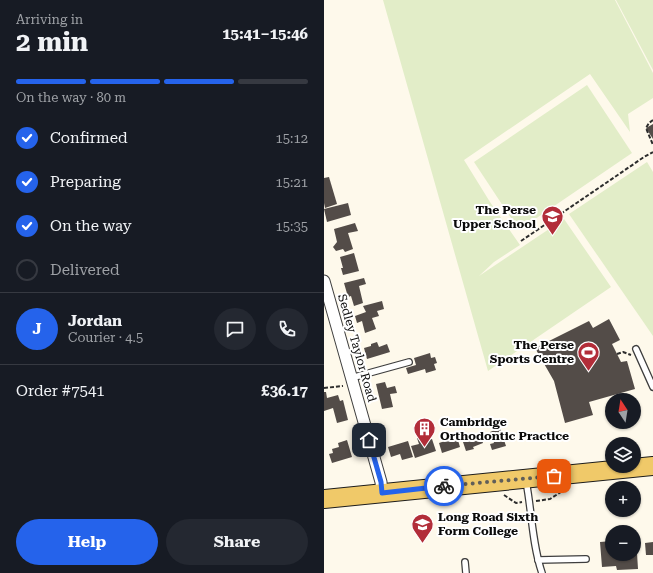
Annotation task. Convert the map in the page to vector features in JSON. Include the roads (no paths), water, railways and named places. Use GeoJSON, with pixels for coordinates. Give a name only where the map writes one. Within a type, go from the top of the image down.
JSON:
{"type":"FeatureCollection","features":[{"type":"Feature","properties":{"kind":"main road"},"geometry":{"type":"LineString","coordinates":[[324,499],[653,466]]}},
{"type":"Feature","properties":{"kind":"street","name":"Sedley Taylor Road"},"geometry":{"type":"LineString","coordinates":[[324,281],[381,482],[382,493]]}},
{"type":"Feature","properties":{"kind":"lane"},"geometry":{"type":"LineString","coordinates":[[636,348],[653,387]]}},
{"type":"Feature","properties":{"kind":"lane"},"geometry":{"type":"LineString","coordinates":[[352,381],[409,362]]}},
{"type":"Feature","properties":{"kind":"lane"},"geometry":{"type":"LineString","coordinates":[[525,479],[538,560],[542,573]]}},
{"type":"Feature","properties":{"kind":"lane"},"geometry":{"type":"LineString","coordinates":[[538,560],[586,559]]}},
{"type":"Feature","properties":{"kind":"lane"},"geometry":{"type":"LineString","coordinates":[[465,562],[466,573]]}},
{"type":"Feature","properties":{"kind":"place","name":"The Perse Upper School"},"geometry":{"type":"Point","coordinates":[552,236]}},
{"type":"Feature","properties":{"kind":"place","name":"The Perse Sports Centre"},"geometry":{"type":"Point","coordinates":[589,372]}},
{"type":"Feature","properties":{"kind":"place","name":"Cambridge Orthodontic Practice"},"geometry":{"type":"Point","coordinates":[424,448]}},
{"type":"Feature","properties":{"kind":"place","name":"Long Road Sixth Form College"},"geometry":{"type":"Point","coordinates":[423,544]}}]}
